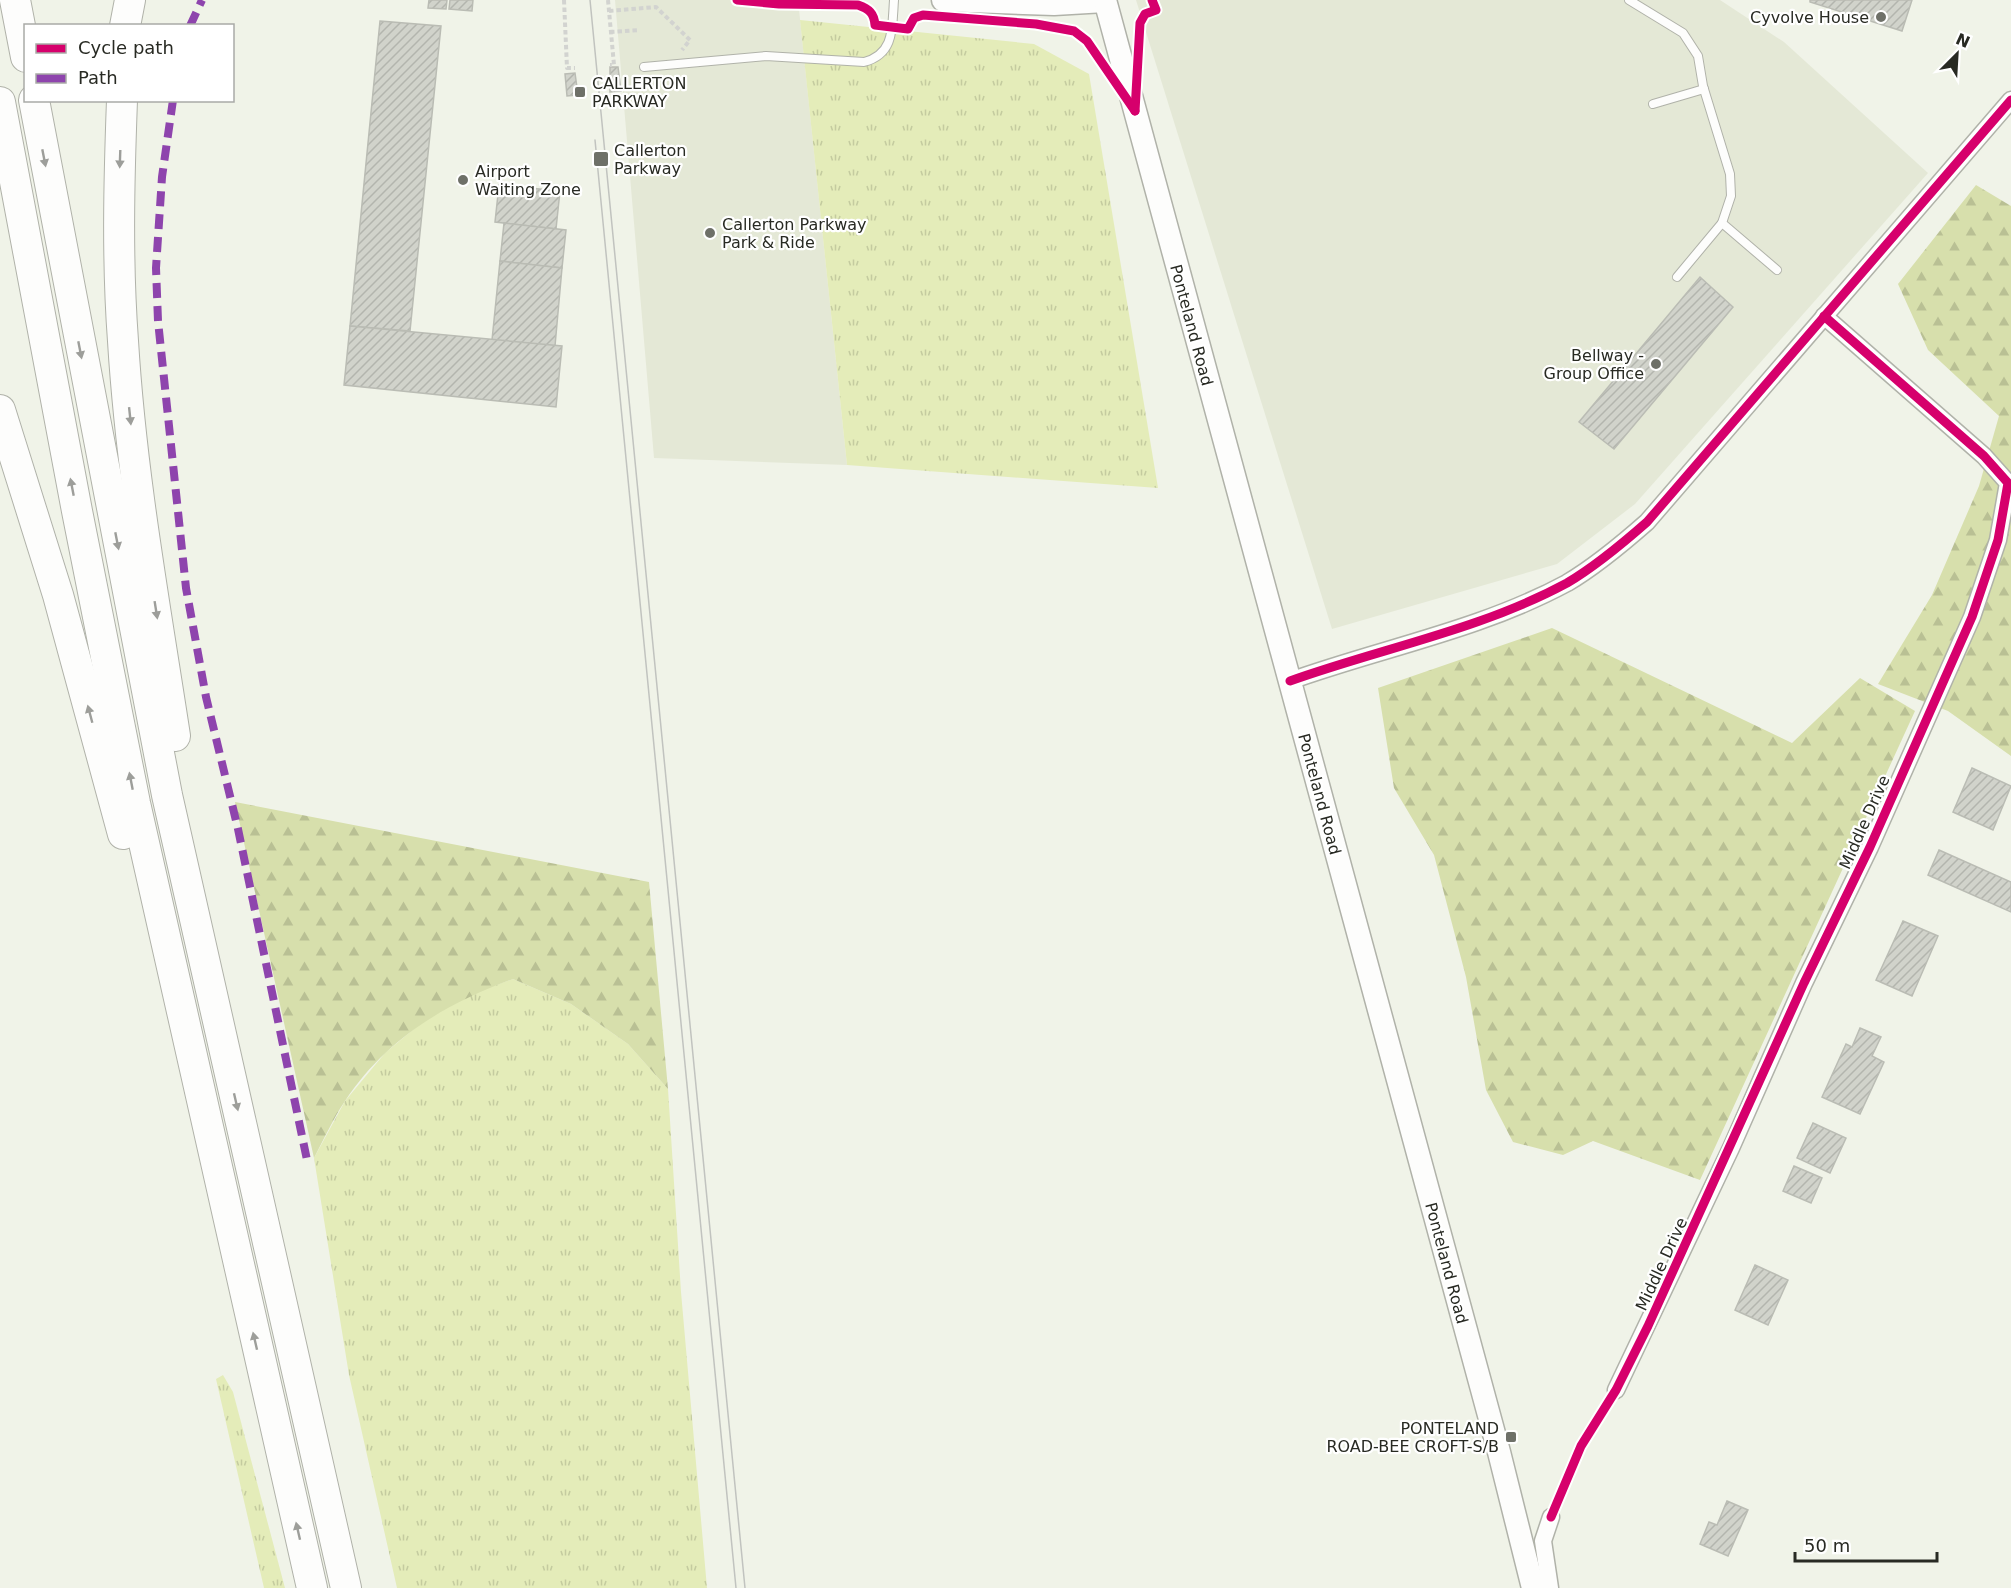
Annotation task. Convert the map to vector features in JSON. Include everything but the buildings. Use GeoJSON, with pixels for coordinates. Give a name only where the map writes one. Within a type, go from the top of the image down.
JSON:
{"type":"FeatureCollection","features":[{"type":"Feature","properties":{"kind":"highway"},"geometry":{"type":"LineString","coordinates":[[15,0],[24,47]]}},
{"type":"Feature","properties":{"kind":"highway"},"geometry":{"type":"LineString","coordinates":[[125,24],[130,0]]}},
{"type":"Feature","properties":{"kind":"highway"},"geometry":{"type":"LineString","coordinates":[[0,102],[135,803],[312,1588]]}},
{"type":"Feature","properties":{"kind":"highway"},"geometry":{"type":"LineString","coordinates":[[34,102],[167,795],[346,1588]]}},
{"type":"Feature","properties":{"kind":"highway"},"geometry":{"type":"LineString","coordinates":[[122,102],[118,223],[123,342],[138,494],[183,783],[201,866],[225,1055]]}},
{"type":"Feature","properties":{"kind":"highway"},"geometry":{"type":"LineString","coordinates":[[0,410],[58,595],[139,889],[162,997],[218,1175]]}},
{"type":"Feature","properties":{"kind":"main road"},"geometry":{"type":"LineString","coordinates":[[958,1],[1054,4],[1106,0]]}},
{"type":"Feature","properties":{"kind":"main road","name":"Ponteland Road"},"geometry":{"type":"LineString","coordinates":[[1106,0],[1499,1452],[1533,1588]]}},
{"type":"Feature","properties":{"kind":"street"},"geometry":{"type":"LineString","coordinates":[[1290,681],[1497,616],[1568,582],[1614,552],[1647,522],[2011,100]]}},
{"type":"Feature","properties":{"kind":"street","name":"Middle Drive"},"geometry":{"type":"LineString","coordinates":[[1616,1390],[1731,1149],[1804,983],[1870,847],[1972,617],[1998,540],[2010,483],[1984,456],[1824,316]]}},
{"type":"Feature","properties":{"kind":"street"},"geometry":{"type":"LineString","coordinates":[[1550,1588],[1543,1541],[1551,1517]]}},
{"type":"Feature","properties":{"kind":"lane"},"geometry":{"type":"LineString","coordinates":[[644,67],[766,56],[864,62],[879,57],[889,46],[894,0]]}},
{"type":"Feature","properties":{"kind":"lane"},"geometry":{"type":"LineString","coordinates":[[1629,0],[1683,33],[1698,56],[1704,89],[1730,174],[1731,196],[1722,223],[1677,277]]}},
{"type":"Feature","properties":{"kind":"lane"},"geometry":{"type":"LineString","coordinates":[[1653,104],[1704,89]]}},
{"type":"Feature","properties":{"kind":"lane"},"geometry":{"type":"LineString","coordinates":[[1722,223],[1777,270]]}},
{"type":"Feature","properties":{"kind":"path"},"geometry":{"type":"LineString","coordinates":[[564,0],[567,68],[575,68]]}},
{"type":"Feature","properties":{"kind":"path"},"geometry":{"type":"LineString","coordinates":[[608,0],[614,65],[610,65]]}},
{"type":"Feature","properties":{"kind":"path"},"geometry":{"type":"LineString","coordinates":[[609,11],[656,7],[690,40],[679,54],[680,64]]}},
{"type":"Feature","properties":{"kind":"path"},"geometry":{"type":"LineString","coordinates":[[610,32],[639,30]]}},
{"type":"Feature","properties":{"kind":"shaded area"},"geometry":{"type":"Polygon","coordinates":[[[615,0],[798,0],[847,465],[654,458],[615,0]]]}},
{"type":"Feature","properties":{"kind":"shaded area"},"geometry":{"type":"Polygon","coordinates":[[[1136,0],[1720,0],[1784,42],[1928,173],[1635,504],[1557,564],[1332,629],[1136,0]]]}},
{"type":"Feature","properties":{"kind":"green space"},"geometry":{"type":"Polygon","coordinates":[[[800,20],[1034,44],[1089,74],[1158,488],[847,465],[800,20]]]}},
{"type":"Feature","properties":{"kind":"green space"},"geometry":{"type":"Polygon","coordinates":[[[1976,185],[2011,206],[2011,756],[1948,711],[1878,684],[1932,595],[1979,486],[1999,416],[1928,350],[1898,284],[1976,185]]]}},
{"type":"Feature","properties":{"kind":"green space"},"geometry":{"type":"Polygon","coordinates":[[[1552,628],[1792,743],[1860,678],[1915,711],[1700,1180],[1593,1141],[1563,1155],[1513,1142],[1486,1090],[1466,977],[1434,855],[1394,788],[1378,688],[1552,628]]]}},
{"type":"Feature","properties":{"kind":"green space"},"geometry":{"type":"Polygon","coordinates":[[[235,802],[649,882],[668,1089],[628,1044],[571,1004],[513,979],[441,1012],[419,1026],[379,1059],[345,1101],[314,1158],[235,802]]]}},
{"type":"Feature","properties":{"kind":"green space"},"geometry":{"type":"Polygon","coordinates":[[[513,979],[571,1004],[628,1044],[668,1089],[681,1292],[707,1588],[397,1588],[349,1375],[314,1158],[345,1101],[385,1053],[427,1018],[474,993],[513,979]]]}},
{"type":"Feature","properties":{"kind":"green space"},"geometry":{"type":"Polygon","coordinates":[[[223,1375],[233,1392],[285,1588],[264,1588],[216,1379],[223,1375]]]}},
{"type":"Feature","properties":{"kind":"tram line"},"geometry":{"type":"LineString","coordinates":[[590,0],[745,1588]]}},
{"type":"Feature","properties":{"kind":"tram line"},"geometry":{"type":"LineString","coordinates":[[595,140],[736,1588]]}},
{"type":"Feature","properties":{"kind":"marked path"},"geometry":{"type":"LineString","coordinates":[[191,24],[202,0]]}},
{"type":"Feature","properties":{"kind":"marked path"},"geometry":{"type":"LineString","coordinates":[[173,102],[162,177],[156,268],[158,321],[186,588],[206,697],[238,829],[307,1160]]}},
{"type":"Feature","properties":{"kind":"cycle path"},"geometry":{"type":"LineString","coordinates":[[737,0],[779,4],[858,5],[870,12],[875,25],[908,29],[914,18],[923,15],[1036,24],[1074,31],[1087,41],[1135,111]]}},
{"type":"Feature","properties":{"kind":"cycle path"},"geometry":{"type":"LineString","coordinates":[[1135,111],[1140,23],[1145,14],[1156,10],[1152,0]]}},
{"type":"Feature","properties":{"kind":"cycle path"},"geometry":{"type":"LineString","coordinates":[[1290,681],[1500,614],[1567,583],[1618,546],[1647,522],[2011,100]]}},
{"type":"Feature","properties":{"kind":"cycle path"},"geometry":{"type":"LineString","coordinates":[[1551,1517],[1581,1446],[1616,1390],[1648,1326],[1804,983],[1870,847],[1972,617],[1998,540],[2008,483],[1984,456],[1824,316]]}},
{"type":"Feature","properties":{"kind":"place","name":"Cyvolve House"},"geometry":{"type":"Point","coordinates":[1881,17]}},
{"type":"Feature","properties":{"kind":"place","name":"CALLERTON PARKWAY"},"geometry":{"type":"Point","coordinates":[580,92]}},
{"type":"Feature","properties":{"kind":"place","name":"Callerton Parkway"},"geometry":{"type":"Point","coordinates":[601,159]}},
{"type":"Feature","properties":{"kind":"place","name":"Airport Waiting Zone"},"geometry":{"type":"Point","coordinates":[463,180]}},
{"type":"Feature","properties":{"kind":"place","name":"Callerton Parkway Park & Ride"},"geometry":{"type":"Point","coordinates":[710,233]}},
{"type":"Feature","properties":{"kind":"place","name":"Bellway - Group Office"},"geometry":{"type":"Point","coordinates":[1656,364]}},
{"type":"Feature","properties":{"kind":"place","name":"PONTELAND ROAD-BEE CROFT-S/B"},"geometry":{"type":"Point","coordinates":[1511,1437]}}]}
